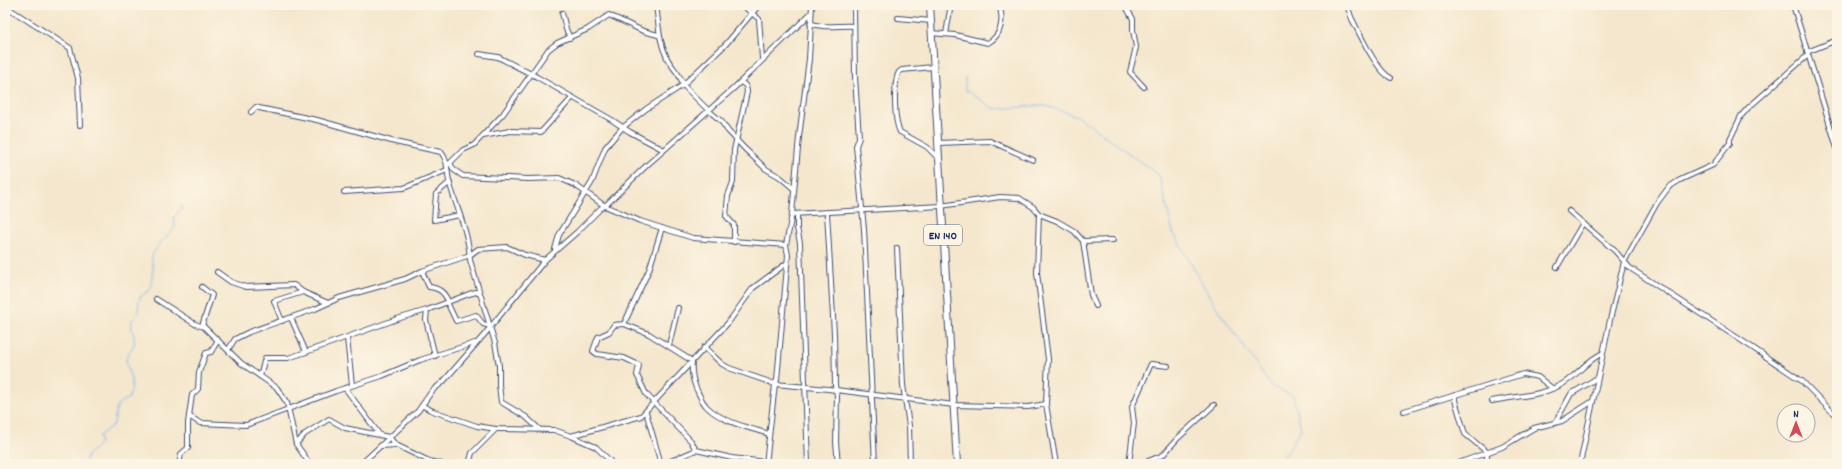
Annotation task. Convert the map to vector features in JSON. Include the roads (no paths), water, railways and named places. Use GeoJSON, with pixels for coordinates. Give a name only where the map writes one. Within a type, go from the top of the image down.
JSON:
{"type":"FeatureCollection","features":[{"type":"Feature","properties":{"kind":"main road","name":"EN 140"},"geometry":{"type":"LineString","coordinates":[[930,5],[957,464]]}},
{"type":"Feature","properties":{"kind":"street"},"geometry":{"type":"LineString","coordinates":[[656,5],[658,35],[668,60],[682,80],[683,85],[721,121],[736,141],[766,169],[780,177],[794,189]]}},
{"type":"Feature","properties":{"kind":"street"},"geometry":{"type":"LineString","coordinates":[[742,5],[759,19],[762,58]]}},
{"type":"Feature","properties":{"kind":"street"},"geometry":{"type":"LineString","coordinates":[[554,252],[561,231],[596,174],[605,148],[622,128],[658,100],[683,85],[726,44],[759,5]]}},
{"type":"Feature","properties":{"kind":"street"},"geometry":{"type":"LineString","coordinates":[[808,464],[800,243],[795,215],[794,189],[809,59],[812,5]]}},
{"type":"Feature","properties":{"kind":"street"},"geometry":{"type":"LineString","coordinates":[[854,5],[855,76],[859,138],[856,146],[862,210],[870,394],[875,464]]}},
{"type":"Feature","properties":{"kind":"street"},"geometry":{"type":"LineString","coordinates":[[931,33],[946,34],[980,42],[991,42],[999,34],[1001,24],[998,5]]}},
{"type":"Feature","properties":{"kind":"street"},"geometry":{"type":"LineString","coordinates":[[1125,5],[1133,19],[1136,47],[1130,72],[1144,87]]}},
{"type":"Feature","properties":{"kind":"street"},"geometry":{"type":"LineString","coordinates":[[1346,5],[1351,19],[1375,62],[1382,72],[1391,78]]}},
{"type":"Feature","properties":{"kind":"street"},"geometry":{"type":"LineString","coordinates":[[1793,5],[1837,146]]}},
{"type":"Feature","properties":{"kind":"street"},"geometry":{"type":"LineString","coordinates":[[5,6],[70,48],[78,78],[80,125]]}},
{"type":"Feature","properties":{"kind":"street"},"geometry":{"type":"LineString","coordinates":[[946,34],[950,10]]}},
{"type":"Feature","properties":{"kind":"street"},"geometry":{"type":"LineString","coordinates":[[562,13],[570,38]]}},
{"type":"Feature","properties":{"kind":"street"},"geometry":{"type":"LineString","coordinates":[[356,464],[362,463],[423,406],[432,391],[443,382],[478,342],[545,260],[600,208],[605,206],[664,150],[741,82],[762,58],[785,40],[811,13]]}},
{"type":"Feature","properties":{"kind":"street"},"geometry":{"type":"LineString","coordinates":[[344,192],[404,188],[448,167],[463,150],[474,145],[503,114],[532,75],[548,50],[588,29],[609,15],[643,31],[658,35]]}},
{"type":"Feature","properties":{"kind":"street"},"geometry":{"type":"LineString","coordinates":[[898,18],[931,21]]}},
{"type":"Feature","properties":{"kind":"street"},"geometry":{"type":"LineString","coordinates":[[810,23],[820,27],[836,25],[854,26]]}},
{"type":"Feature","properties":{"kind":"street"},"geometry":{"type":"LineString","coordinates":[[1580,464],[1597,378],[1624,262],[1657,203],[1669,187],[1680,180],[1713,166],[1730,143],[1730,139],[1744,112],[1808,53],[1837,40]]}},
{"type":"Feature","properties":{"kind":"street"},"geometry":{"type":"LineString","coordinates":[[479,54],[498,57],[612,120],[622,128],[664,150]]}},
{"type":"Feature","properties":{"kind":"street"},"geometry":{"type":"LineString","coordinates":[[933,67],[902,70],[899,72],[896,81],[896,114],[900,132],[927,147],[938,159]]}},
{"type":"Feature","properties":{"kind":"street"},"geometry":{"type":"LineString","coordinates":[[734,242],[734,225],[726,216],[728,196],[733,182],[736,141],[747,89],[741,82]]}},
{"type":"Feature","properties":{"kind":"street"},"geometry":{"type":"LineString","coordinates":[[483,136],[510,131],[541,132],[572,98]]}},
{"type":"Feature","properties":{"kind":"street"},"geometry":{"type":"LineString","coordinates":[[251,112],[253,109],[259,108],[317,120],[395,142],[434,149],[441,152],[448,167],[450,182],[490,326],[499,366],[499,390],[501,402],[526,417],[539,429]]}},
{"type":"Feature","properties":{"kind":"street"},"geometry":{"type":"LineString","coordinates":[[938,143],[990,141],[1033,160]]}},
{"type":"Feature","properties":{"kind":"street"},"geometry":{"type":"LineString","coordinates":[[448,167],[463,176],[528,179],[559,178],[575,184],[585,193],[605,206],[692,238],[786,245]]}},
{"type":"Feature","properties":{"kind":"street"},"geometry":{"type":"LineString","coordinates":[[450,182],[436,194],[434,220],[460,215]]}},
{"type":"Feature","properties":{"kind":"street"},"geometry":{"type":"LineString","coordinates":[[795,215],[942,206],[974,200],[1012,196],[1019,198],[1027,202],[1039,214],[1074,231],[1083,241],[1091,294],[1096,306]]}},
{"type":"Feature","properties":{"kind":"street"},"geometry":{"type":"LineString","coordinates":[[1569,211],[1615,251],[1630,268],[1802,381],[1837,417]]}},
{"type":"Feature","properties":{"kind":"street"},"geometry":{"type":"LineString","coordinates":[[827,213],[837,396],[836,442],[838,464]]}},
{"type":"Feature","properties":{"kind":"street"},"geometry":{"type":"LineString","coordinates":[[1039,214],[1037,273],[1048,359],[1046,404],[1056,456],[1056,464]]}},
{"type":"Feature","properties":{"kind":"street"},"geometry":{"type":"LineString","coordinates":[[646,412],[663,464],[696,450],[732,458],[766,463],[775,384],[777,380],[788,255],[786,245],[795,215]]}},
{"type":"Feature","properties":{"kind":"street"},"geometry":{"type":"LineString","coordinates":[[1557,267],[1583,223]]}},
{"type":"Feature","properties":{"kind":"street"},"geometry":{"type":"LineString","coordinates":[[624,324],[648,270],[662,228]]}},
{"type":"Feature","properties":{"kind":"street"},"geometry":{"type":"LineString","coordinates":[[1083,241],[1113,240]]}},
{"type":"Feature","properties":{"kind":"street"},"geometry":{"type":"LineString","coordinates":[[228,350],[235,339],[339,298],[365,292],[382,285],[405,279],[422,271],[470,255],[478,249],[503,247],[545,260]]}},
{"type":"Feature","properties":{"kind":"street"},"geometry":{"type":"LineString","coordinates":[[897,248],[910,464]]}},
{"type":"Feature","properties":{"kind":"street"},"geometry":{"type":"LineString","coordinates":[[570,436],[637,418],[646,412],[728,322],[753,288],[787,263]]}},
{"type":"Feature","properties":{"kind":"street"},"geometry":{"type":"LineString","coordinates":[[422,271],[429,287],[440,290],[445,295],[456,322],[476,315],[483,324],[490,326]]}},
{"type":"Feature","properties":{"kind":"street"},"geometry":{"type":"LineString","coordinates":[[216,272],[239,286],[268,287],[291,285],[328,303]]}},
{"type":"Feature","properties":{"kind":"street"},"geometry":{"type":"LineString","coordinates":[[202,287],[212,295],[202,326]]}},
{"type":"Feature","properties":{"kind":"street"},"geometry":{"type":"LineString","coordinates":[[282,321],[274,301],[303,292]]}},
{"type":"Feature","properties":{"kind":"street"},"geometry":{"type":"LineString","coordinates":[[260,376],[265,358],[288,358],[397,319],[428,310],[447,301],[473,292],[480,294]]}},
{"type":"Feature","properties":{"kind":"street"},"geometry":{"type":"LineString","coordinates":[[156,300],[195,324],[202,326],[241,363],[277,388],[285,398],[296,444],[310,464]]}},
{"type":"Feature","properties":{"kind":"street"},"geometry":{"type":"LineString","coordinates":[[669,345],[678,308]]}},
{"type":"Feature","properties":{"kind":"street"},"geometry":{"type":"LineString","coordinates":[[428,310],[426,320],[435,356]]}},
{"type":"Feature","properties":{"kind":"street"},"geometry":{"type":"LineString","coordinates":[[291,318],[306,352]]}},
{"type":"Feature","properties":{"kind":"street"},"geometry":{"type":"LineString","coordinates":[[692,360],[649,334],[624,324],[614,325],[609,332],[598,337],[593,351],[597,354],[629,360],[639,365],[638,375],[646,394],[656,402],[664,415],[691,441],[696,450]]}},
{"type":"Feature","properties":{"kind":"street"},"geometry":{"type":"LineString","coordinates":[[347,338],[352,385]]}},
{"type":"Feature","properties":{"kind":"street"},"geometry":{"type":"LineString","coordinates":[[179,464],[181,454],[188,448],[189,416],[192,395],[198,389],[199,372],[206,353],[211,352],[218,340]]}},
{"type":"Feature","properties":{"kind":"street"},"geometry":{"type":"LineString","coordinates":[[189,416],[200,424],[241,425],[352,385],[382,376],[420,360],[478,342]]}},
{"type":"Feature","properties":{"kind":"street"},"geometry":{"type":"LineString","coordinates":[[704,347],[722,364],[729,368],[775,384],[954,405],[1028,407],[1046,404]]}},
{"type":"Feature","properties":{"kind":"street"},"geometry":{"type":"LineString","coordinates":[[1492,401],[1552,388],[1565,382],[1590,359],[1603,353]]}},
{"type":"Feature","properties":{"kind":"street"},"geometry":{"type":"LineString","coordinates":[[692,360],[691,370],[694,382],[706,406],[724,418],[769,434]]}},
{"type":"Feature","properties":{"kind":"street"},"geometry":{"type":"LineString","coordinates":[[1129,464],[1134,423],[1132,410],[1134,403],[1151,364],[1168,366]]}},
{"type":"Feature","properties":{"kind":"street"},"geometry":{"type":"LineString","coordinates":[[1404,411],[1523,374],[1538,377],[1552,388]]}},
{"type":"Feature","properties":{"kind":"street"},"geometry":{"type":"LineString","coordinates":[[1555,424],[1571,394],[1597,378]]}},
{"type":"Feature","properties":{"kind":"street"},"geometry":{"type":"LineString","coordinates":[[345,388],[379,435]]}},
{"type":"Feature","properties":{"kind":"street"},"geometry":{"type":"LineString","coordinates":[[1455,395],[1454,400],[1466,434],[1487,452],[1487,464]]}},
{"type":"Feature","properties":{"kind":"street"},"geometry":{"type":"LineString","coordinates":[[1456,464],[1502,447],[1534,428],[1555,424],[1562,421],[1593,401]]}},
{"type":"Feature","properties":{"kind":"street"},"geometry":{"type":"LineString","coordinates":[[1141,464],[1163,455],[1177,439],[1214,405]]}},
{"type":"Feature","properties":{"kind":"street"},"geometry":{"type":"LineString","coordinates":[[423,406],[433,411],[477,426],[496,429],[554,430],[596,448],[613,464]]}},
{"type":"Feature","properties":{"kind":"street"},"geometry":{"type":"LineString","coordinates":[[296,444],[305,434],[329,419],[345,428],[389,437],[396,445],[428,461],[441,464]]}},
{"type":"Feature","properties":{"kind":"street"},"geometry":{"type":"LineString","coordinates":[[470,464],[472,453],[496,429]]}},
{"type":"Feature","properties":{"kind":"street"},"geometry":{"type":"LineString","coordinates":[[381,446],[396,445]]}},
{"type":"Feature","properties":{"kind":"waterway"},"geometry":{"type":"LineString","coordinates":[[965,77],[965,90],[995,109],[1043,105],[1077,116],[1159,175],[1173,232],[1213,302],[1271,386],[1293,396],[1301,429],[1284,457],[1286,464]]}},
{"type":"Feature","properties":{"kind":"waterway"},"geometry":{"type":"LineString","coordinates":[[84,464],[88,455],[100,443],[99,436],[114,424],[116,408],[120,403],[128,399],[131,393],[132,383],[126,359],[134,344],[132,321],[137,315],[140,297],[151,289],[153,268],[152,257],[161,241],[164,240],[175,227],[174,217],[181,210],[181,205]]}}]}
